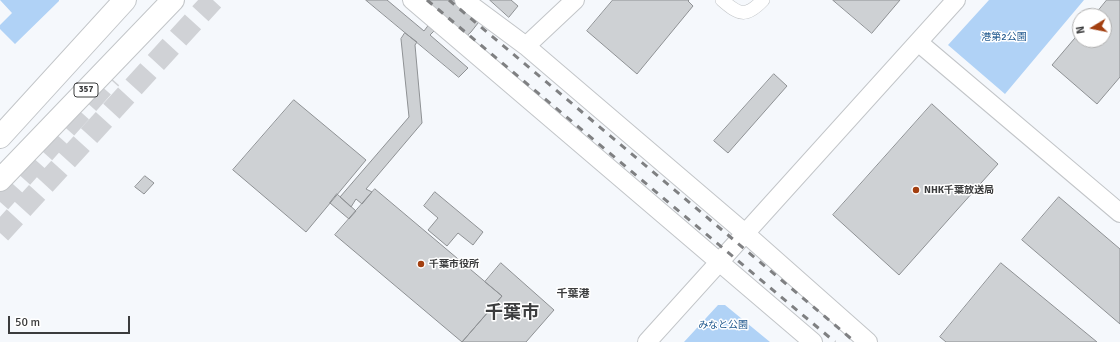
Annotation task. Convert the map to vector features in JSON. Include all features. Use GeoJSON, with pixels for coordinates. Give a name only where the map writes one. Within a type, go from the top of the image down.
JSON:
{"type":"FeatureCollection","features":[{"type":"Feature","properties":{"kind":"highway"},"geometry":{"type":"LineString","coordinates":[[0,137],[125,0]]}},
{"type":"Feature","properties":{"kind":"highway","name":"357"},"geometry":{"type":"LineString","coordinates":[[0,180],[172,0]]}},
{"type":"Feature","properties":{"kind":"street"},"geometry":{"type":"LineString","coordinates":[[412,0],[813,342]]}},
{"type":"Feature","properties":{"kind":"street"},"geometry":{"type":"LineString","coordinates":[[464,0],[526,46],[746,233],[868,342]]}},
{"type":"Feature","properties":{"kind":"street"},"geometry":{"type":"LineString","coordinates":[[526,46],[575,0]]}},
{"type":"Feature","properties":{"kind":"street"},"geometry":{"type":"LineString","coordinates":[[722,0],[734,10],[743,13],[752,11],[763,0]]}},
{"type":"Feature","properties":{"kind":"street"},"geometry":{"type":"LineString","coordinates":[[646,342],[956,0]]}},
{"type":"Feature","properties":{"kind":"street"},"geometry":{"type":"LineString","coordinates":[[918,42],[1120,213]]}},
{"type":"Feature","properties":{"kind":"green space"},"geometry":{"type":"Polygon","coordinates":[[[0,0],[59,1],[15,44],[0,29],[0,25],[12,13],[0,0]]]}},
{"type":"Feature","properties":{"kind":"green space","name":"港第2公園"},"geometry":{"type":"Polygon","coordinates":[[[989,0],[1084,0],[1077,8],[1072,8],[1072,14],[1005,94],[948,45],[989,0]]]}},
{"type":"Feature","properties":{"kind":"green space","name":"みなと公園"},"geometry":{"type":"Polygon","coordinates":[[[718,305],[725,305],[770,342],[684,342],[718,305]]]}},
{"type":"Feature","properties":{"kind":"building"},"geometry":{"type":"Polygon","coordinates":[[[366,0],[387,0],[424,31],[430,23],[437,28],[430,35],[468,68],[459,77],[366,0]]]}},
{"type":"Feature","properties":{"kind":"building"},"geometry":{"type":"Polygon","coordinates":[[[403,0],[478,0],[482,18],[471,32],[457,45],[403,0]]]}},
{"type":"Feature","properties":{"kind":"building"},"geometry":{"type":"Polygon","coordinates":[[[490,0],[511,0],[518,6],[509,17],[490,0]]]}},
{"type":"Feature","properties":{"kind":"building"},"geometry":{"type":"Polygon","coordinates":[[[613,0],[689,0],[688,1],[693,6],[637,74],[587,31],[613,0]]]}},
{"type":"Feature","properties":{"kind":"building"},"geometry":{"type":"Polygon","coordinates":[[[833,0],[900,0],[872,33],[833,0]]]}},
{"type":"Feature","properties":{"kind":"building"},"geometry":{"type":"Polygon","coordinates":[[[1107,0],[1120,0],[1120,77],[1097,104],[1052,65],[1072,41],[1072,48],[1112,48],[1112,8],[1100,8],[1107,0]]]}},
{"type":"Feature","properties":{"kind":"building"},"geometry":{"type":"Polygon","coordinates":[[[405,33],[417,42],[415,45],[422,123],[366,189],[372,192],[362,204],[356,199],[351,207],[340,197],[409,117],[401,39],[405,33]]]}},
{"type":"Feature","properties":{"kind":"building"},"geometry":{"type":"Polygon","coordinates":[[[774,74],[787,86],[728,153],[714,141],[774,74]]]}},
{"type":"Feature","properties":{"kind":"building"},"geometry":{"type":"Polygon","coordinates":[[[294,100],[366,160],[306,232],[233,170],[294,100]]]}},
{"type":"Feature","properties":{"kind":"building","name":"NHK千葉放送局"},"geometry":{"type":"Polygon","coordinates":[[[932,104],[998,164],[899,275],[833,215],[932,104]]]}},
{"type":"Feature","properties":{"kind":"building"},"geometry":{"type":"Polygon","coordinates":[[[145,176],[154,183],[144,194],[135,187],[145,176]]]}},
{"type":"Feature","properties":{"kind":"building"},"geometry":{"type":"Polygon","coordinates":[[[375,189],[502,296],[462,342],[335,235],[375,189]]]}},
{"type":"Feature","properties":{"kind":"building"},"geometry":{"type":"Polygon","coordinates":[[[435,192],[483,232],[473,245],[458,233],[447,246],[428,230],[438,218],[424,206],[435,192]]]}},
{"type":"Feature","properties":{"kind":"building"},"geometry":{"type":"Polygon","coordinates":[[[337,194],[356,211],[349,219],[330,203],[337,194]]]}},
{"type":"Feature","properties":{"kind":"building"},"geometry":{"type":"Polygon","coordinates":[[[1059,197],[1120,249],[1120,324],[1022,240],[1059,197]]]}},
{"type":"Feature","properties":{"kind":"building"},"geometry":{"type":"Polygon","coordinates":[[[501,263],[554,310],[526,342],[462,342],[502,296],[485,282],[501,263]]]}},
{"type":"Feature","properties":{"kind":"building"},"geometry":{"type":"Polygon","coordinates":[[[1001,263],[1097,342],[946,342],[940,337],[1001,263]]]}},
{"type":"Feature","properties":{"kind":"tunnel"},"geometry":{"type":"LineString","coordinates":[[0,233],[213,0]]}},
{"type":"Feature","properties":{"kind":"tunnel"},"geometry":{"type":"LineString","coordinates":[[0,202],[111,78]]}},
{"type":"Feature","properties":{"kind":"railway"},"geometry":{"type":"LineString","coordinates":[[427,0],[835,342]]}},
{"type":"Feature","properties":{"kind":"railway"},"geometry":{"type":"LineString","coordinates":[[449,0],[855,342]]}},
{"type":"Feature","properties":{"kind":"place","name":"NHK千葉放送局"},"geometry":{"type":"Point","coordinates":[916,190]}},
{"type":"Feature","properties":{"kind":"place","name":"千葉市役所"},"geometry":{"type":"Point","coordinates":[421,264]}},
{"type":"Feature","properties":{"kind":"district","name":"千葉港"},"geometry":{"type":"Point","coordinates":[573,294]}},
{"type":"Feature","properties":{"kind":"district","name":"千葉市"},"geometry":{"type":"Point","coordinates":[512,313]}}]}
